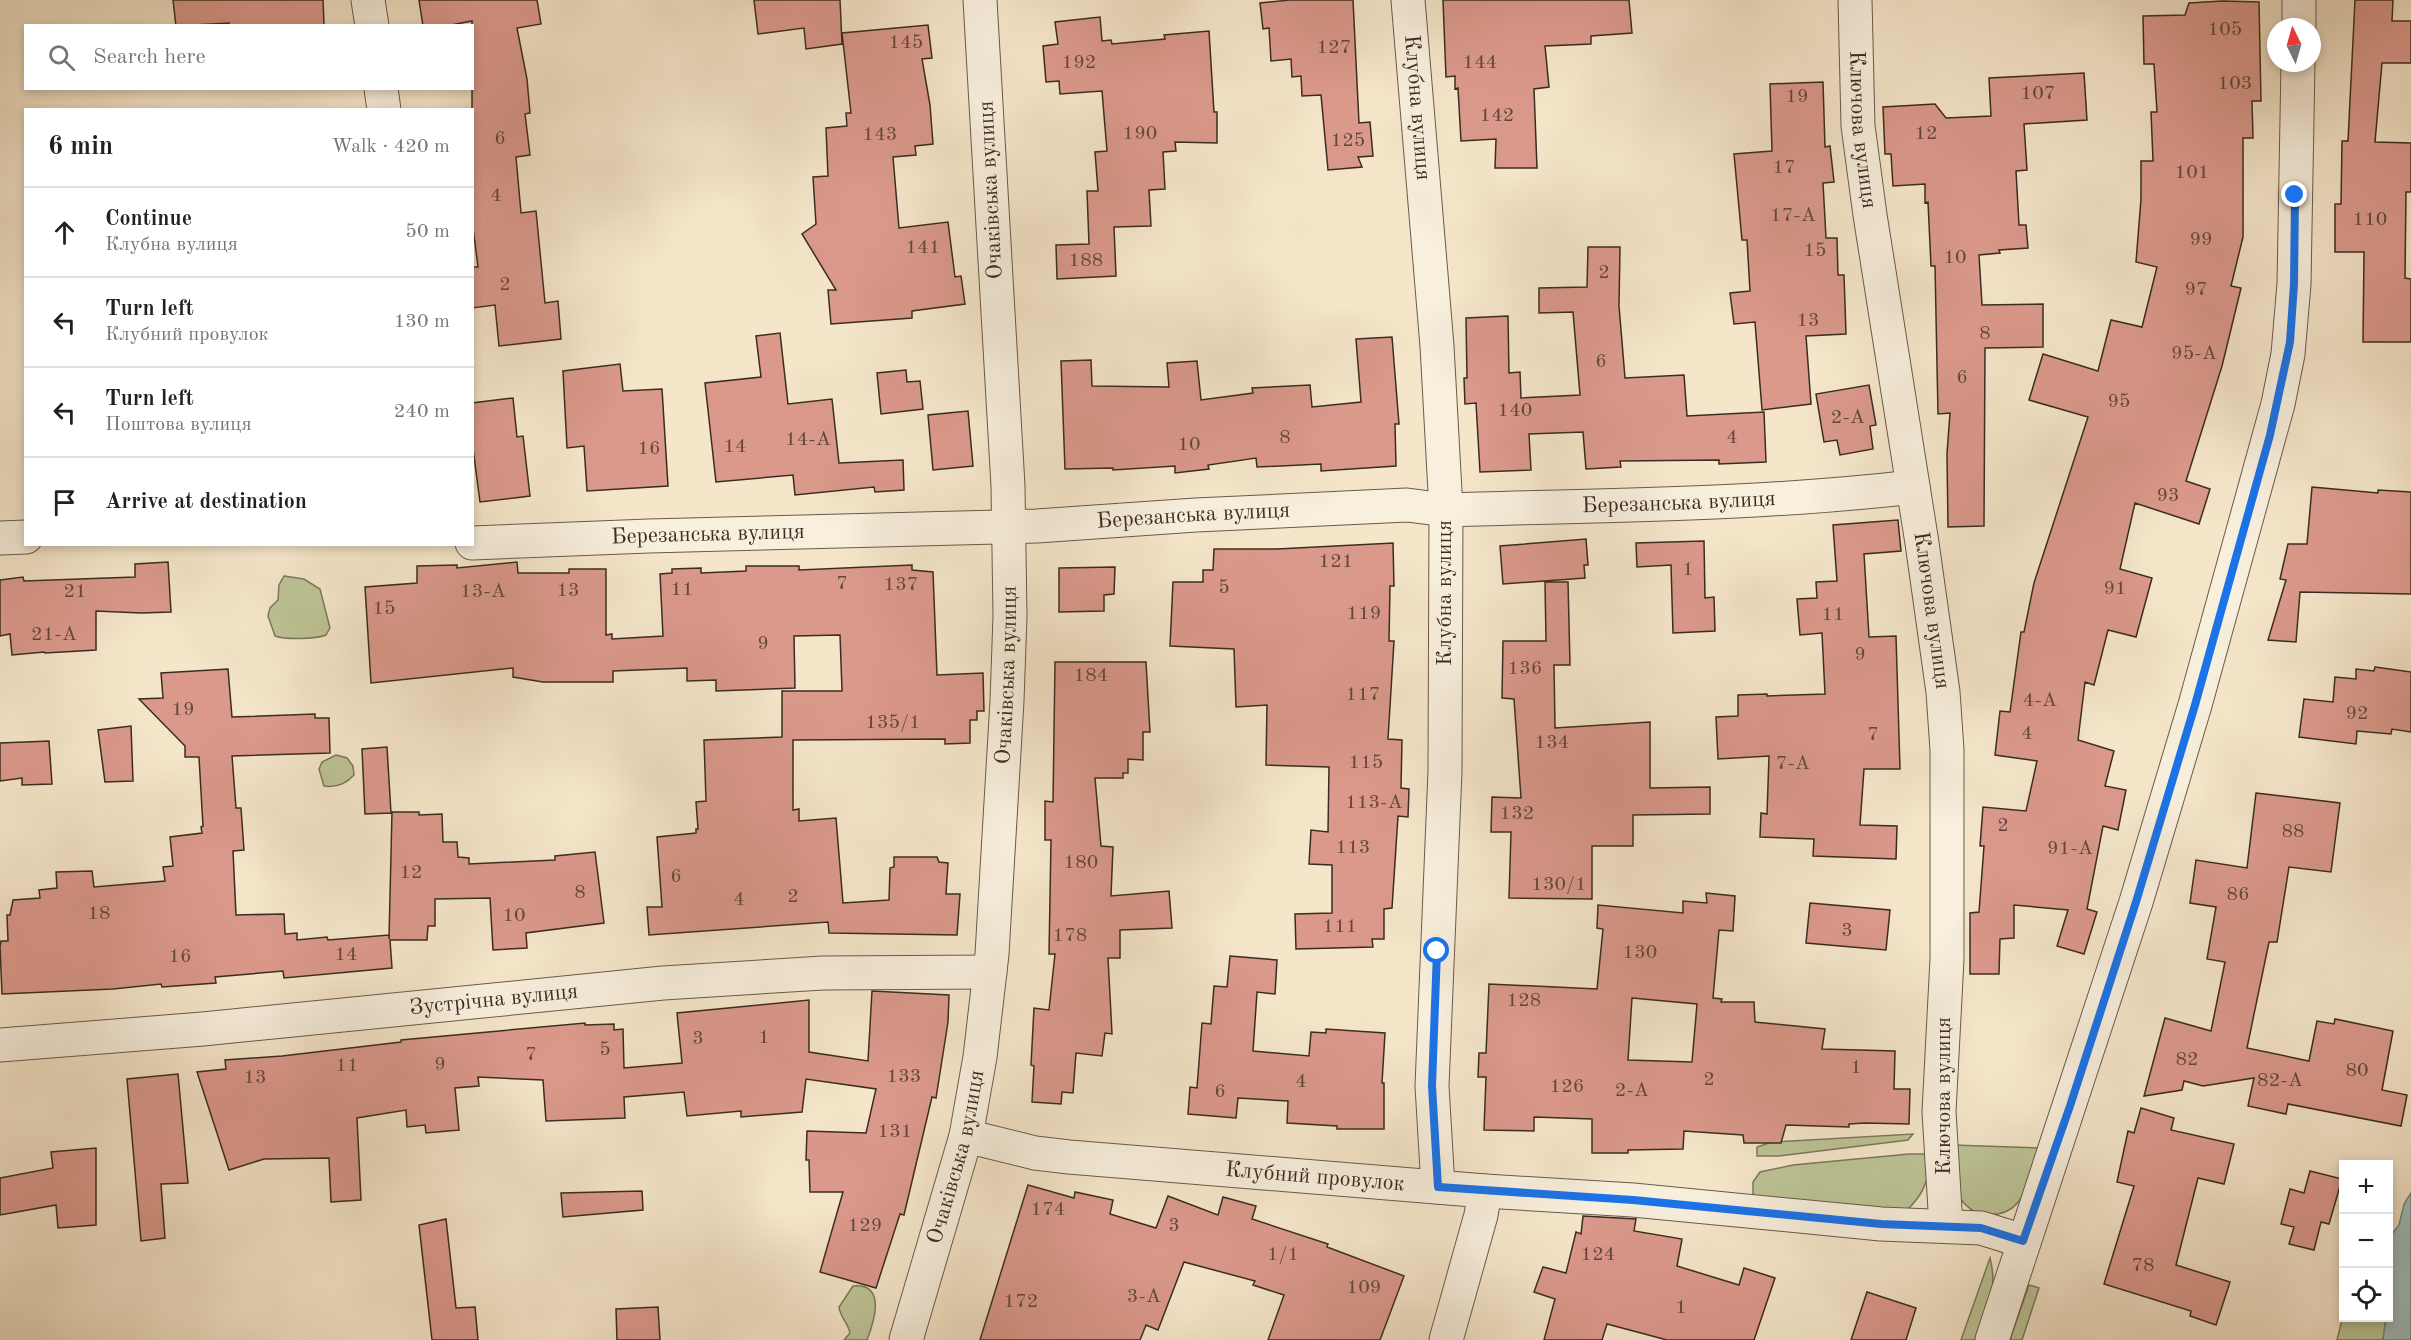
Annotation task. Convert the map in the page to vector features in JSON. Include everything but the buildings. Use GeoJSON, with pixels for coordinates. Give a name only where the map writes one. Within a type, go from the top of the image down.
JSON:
{"type":"FeatureCollection","features":[{"type":"Feature","properties":{"kind":"street"},"geometry":{"type":"LineString","coordinates":[[368,0],[372,24]]}},
{"type":"Feature","properties":{"kind":"street","name":"Очаківська вулиця"},"geometry":{"type":"LineString","coordinates":[[906,1340],[966,1136],[980,1057],[990,972],[1007,701],[1010,616],[1008,486],[980,0]]}},
{"type":"Feature","properties":{"kind":"street","name":"Клубна вулиця"},"geometry":{"type":"LineString","coordinates":[[1408,0],[1437,346],[1446,510],[1445,771],[1440,845],[1432,1086],[1438,1187]]}},
{"type":"Feature","properties":{"kind":"street","name":"Ключова вулиця"},"geometry":{"type":"LineString","coordinates":[[1855,0],[1858,126],[1943,692],[1947,750],[1947,959],[1939,1112],[1946,1226]]}},
{"type":"Feature","properties":{"kind":"street"},"geometry":{"type":"LineString","coordinates":[[2299,0],[2299,18]]}},
{"type":"Feature","properties":{"kind":"street"},"geometry":{"type":"LineString","coordinates":[[1992,1340],[2136,902],[2195,705],[2278,404],[2288,354],[2294,284],[2298,72]]}},
{"type":"Feature","properties":{"kind":"street"},"geometry":{"type":"LineString","coordinates":[[381,90],[384,108]]}},
{"type":"Feature","properties":{"kind":"street","name":"Березанська вулиця"},"geometry":{"type":"LineString","coordinates":[[474,543],[1008,526],[1407,505],[1446,510],[1708,502],[1866,493],[1913,487]]}},
{"type":"Feature","properties":{"kind":"street"},"geometry":{"type":"LineString","coordinates":[[0,538],[24,537]]}},
{"type":"Feature","properties":{"kind":"street","name":"Зустрічна вулиця"},"geometry":{"type":"LineString","coordinates":[[0,1045],[203,1029],[682,981],[823,973],[990,972]]}},
{"type":"Feature","properties":{"kind":"street","name":"Клубний провулок"},"geometry":{"type":"LineString","coordinates":[[966,1136],[1035,1153],[1069,1157],[1485,1191],[1633,1200],[1881,1224],[1981,1228],[2023,1241]]}},
{"type":"Feature","properties":{"kind":"street"},"geometry":{"type":"LineString","coordinates":[[1446,1340],[1481,1215],[1485,1191]]}},
{"type":"Feature","properties":{"kind":"green space"},"geometry":{"type":"Polygon","coordinates":[[[284,576],[304,579],[320,589],[330,628],[326,635],[301,638],[275,636],[268,616],[270,608],[278,600],[279,585],[284,576]]]}},
{"type":"Feature","properties":{"kind":"green space"},"geometry":{"type":"Polygon","coordinates":[[[336,755],[347,758],[353,766],[354,775],[341,785],[324,786],[319,769],[322,762],[336,755]]]}},
{"type":"Feature","properties":{"kind":"green space"},"geometry":{"type":"Polygon","coordinates":[[[1913,1134],[1908,1140],[1779,1156],[1757,1156],[1757,1147],[1772,1142],[1913,1134]]]}},
{"type":"Feature","properties":{"kind":"green space"},"geometry":{"type":"Polygon","coordinates":[[[1953,1145],[2040,1148],[2022,1196],[2006,1212],[1994,1214],[1976,1212],[1960,1198],[1953,1145]]]}},
{"type":"Feature","properties":{"kind":"green space"},"geometry":{"type":"Polygon","coordinates":[[[1925,1154],[1930,1160],[1924,1188],[1907,1210],[1753,1203],[1753,1182],[1760,1172],[1793,1165],[1925,1154]]]}},
{"type":"Feature","properties":{"kind":"green space"},"geometry":{"type":"Polygon","coordinates":[[[1990,1258],[1992,1290],[1982,1330],[1978,1340],[1961,1340],[1990,1258]]]}},
{"type":"Feature","properties":{"kind":"green space"},"geometry":{"type":"Polygon","coordinates":[[[2029,1285],[2039,1288],[2022,1340],[2010,1340],[2029,1285]]]}},
{"type":"Feature","properties":{"kind":"green space"},"geometry":{"type":"Polygon","coordinates":[[[853,1286],[864,1287],[871,1291],[874,1297],[875,1314],[867,1340],[844,1340],[850,1333],[839,1307],[853,1286]]]}},
{"type":"Feature","properties":{"kind":"green space"},"geometry":{"type":"Polygon","coordinates":[[[2342,1322],[2385,1322],[2383,1340],[2337,1340],[2342,1322]]]}},
{"type":"Feature","properties":{"kind":"water"},"geometry":{"type":"Polygon","coordinates":[[[2411,1193],[2411,1340],[2383,1340],[2385,1322],[2393,1322],[2393,1233],[2399,1225],[2404,1204],[2411,1193]]]}},
{"type":"Feature","properties":{"kind":"route"},"geometry":{"type":"LineString","coordinates":[[1437,951],[1432,1086],[1438,1187],[1633,1200],[1881,1224],[1981,1228],[2023,1241],[2070,1106],[2163,815],[2270,435],[2290,342],[2294,284],[2295,195]]}}]}
